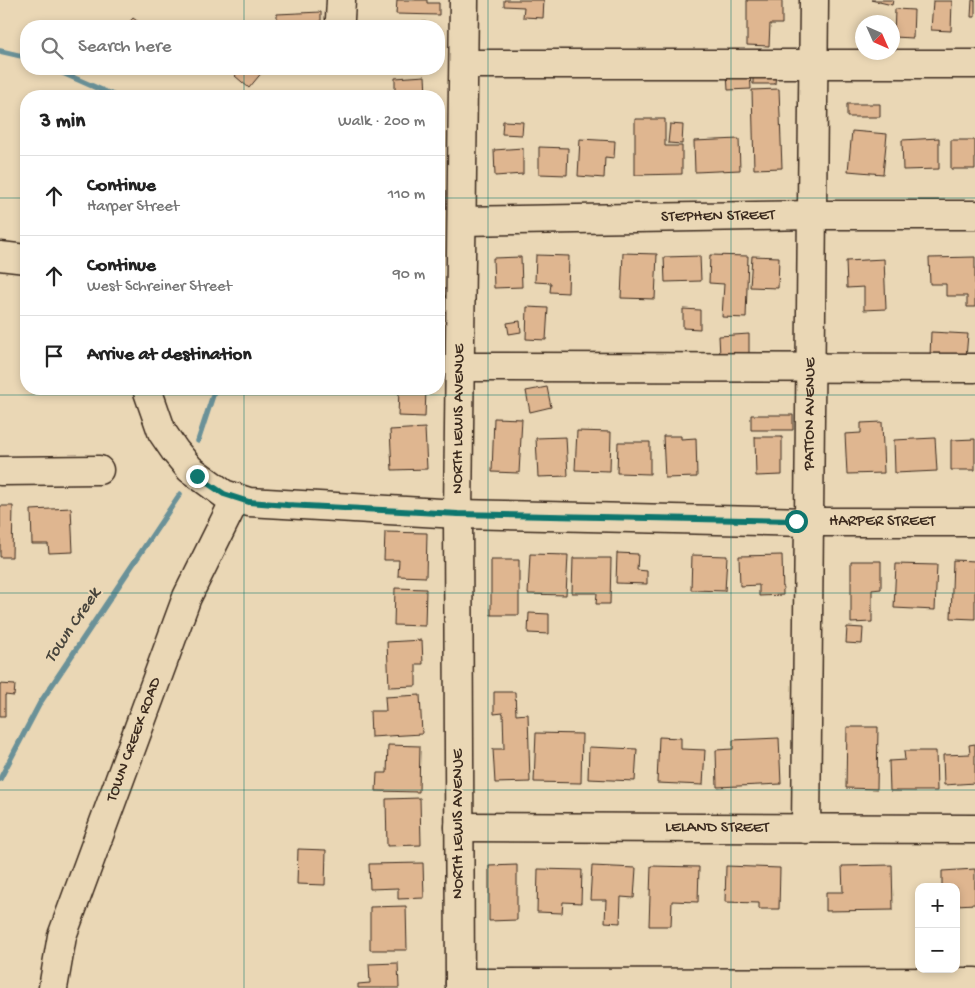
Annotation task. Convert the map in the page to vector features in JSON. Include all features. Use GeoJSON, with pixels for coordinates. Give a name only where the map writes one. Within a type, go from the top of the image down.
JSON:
{"type":"FeatureCollection","features":[{"type":"Feature","properties":{"kind":"street","name":"NORTH LEWIS AVENUE"},"geometry":{"type":"LineString","coordinates":[[460,986],[458,514],[464,0]]}},
{"type":"Feature","properties":{"kind":"street","name":"PATTON AVENUE"},"geometry":{"type":"LineString","coordinates":[[806,829],[808,522],[814,215],[814,0]]}},
{"type":"Feature","properties":{"kind":"street"},"geometry":{"type":"LineString","coordinates":[[464,64],[975,64]]}},
{"type":"Feature","properties":{"kind":"street","name":"STEPHEN STREET"},"geometry":{"type":"LineString","coordinates":[[462,222],[814,215],[975,214]]}},
{"type":"Feature","properties":{"kind":"street"},"geometry":{"type":"LineString","coordinates":[[0,256],[20,258]]}},
{"type":"Feature","properties":{"kind":"street"},"geometry":{"type":"LineString","coordinates":[[460,366],[975,368]]}},
{"type":"Feature","properties":{"kind":"street","name":"HARPER STREET"},"geometry":{"type":"LineString","coordinates":[[149,395],[162,432],[174,451],[190,469],[224,494],[249,502],[458,514],[808,522],[975,522]]}},
{"type":"Feature","properties":{"kind":"street"},"geometry":{"type":"LineString","coordinates":[[0,471],[99,470]]}},
{"type":"Feature","properties":{"kind":"street","name":"TOWN CREEK ROAD"},"geometry":{"type":"LineString","coordinates":[[53,988],[62,936],[187,597],[236,498]]}},
{"type":"Feature","properties":{"kind":"street","name":"LELAND STREET"},"geometry":{"type":"LineString","coordinates":[[459,827],[975,829]]}},
{"type":"Feature","properties":{"kind":"street"},"geometry":{"type":"LineString","coordinates":[[460,986],[975,982]]}},
{"type":"Feature","properties":{"kind":"building"},"geometry":{"type":"Polygon","coordinates":[[[397,0],[427,0],[427,3],[439,3],[439,15],[396,14],[397,0]]]}},
{"type":"Feature","properties":{"kind":"building"},"geometry":{"type":"Polygon","coordinates":[[[504,0],[544,0],[543,18],[523,17],[524,7],[504,6],[504,0]]]}},
{"type":"Feature","properties":{"kind":"building"},"geometry":{"type":"Polygon","coordinates":[[[747,0],[782,0],[782,24],[770,24],[769,46],[747,45],[747,0]]]}},
{"type":"Feature","properties":{"kind":"building"},"geometry":{"type":"Polygon","coordinates":[[[871,0],[893,0],[892,5],[871,0]]]}},
{"type":"Feature","properties":{"kind":"building"},"geometry":{"type":"Polygon","coordinates":[[[972,0],[975,0],[975,17],[971,17],[972,0]]]}},
{"type":"Feature","properties":{"kind":"building"},"geometry":{"type":"Polygon","coordinates":[[[933,1],[952,1],[951,31],[931,30],[933,1]]]}},
{"type":"Feature","properties":{"kind":"building"},"geometry":{"type":"Polygon","coordinates":[[[895,9],[914,10],[913,38],[900,37],[900,15],[895,15],[895,9]]]}},
{"type":"Feature","properties":{"kind":"building"},"geometry":{"type":"Polygon","coordinates":[[[321,12],[321,20],[277,20],[277,14],[321,12]]]}},
{"type":"Feature","properties":{"kind":"building"},"geometry":{"type":"Polygon","coordinates":[[[750,72],[751,89],[728,90],[727,73],[750,72]]]}},
{"type":"Feature","properties":{"kind":"building"},"geometry":{"type":"Polygon","coordinates":[[[753,72],[776,72],[775,84],[753,84],[753,72]]]}},
{"type":"Feature","properties":{"kind":"building"},"geometry":{"type":"Polygon","coordinates":[[[236,75],[260,75],[249,88],[236,75]]]}},
{"type":"Feature","properties":{"kind":"building"},"geometry":{"type":"Polygon","coordinates":[[[425,76],[426,90],[395,90],[395,78],[425,76]]]}},
{"type":"Feature","properties":{"kind":"building"},"geometry":{"type":"Polygon","coordinates":[[[779,89],[782,168],[754,169],[752,90],[779,89]]]}},
{"type":"Feature","properties":{"kind":"building"},"geometry":{"type":"Polygon","coordinates":[[[847,104],[880,104],[880,117],[847,117],[847,104]]]}},
{"type":"Feature","properties":{"kind":"building"},"geometry":{"type":"Polygon","coordinates":[[[635,119],[665,119],[665,146],[682,146],[682,174],[635,175],[635,119]]]}},
{"type":"Feature","properties":{"kind":"building"},"geometry":{"type":"Polygon","coordinates":[[[503,121],[523,122],[522,135],[502,134],[503,121]]]}},
{"type":"Feature","properties":{"kind":"building"},"geometry":{"type":"Polygon","coordinates":[[[670,124],[683,125],[682,144],[668,143],[670,124]]]}},
{"type":"Feature","properties":{"kind":"building"},"geometry":{"type":"Polygon","coordinates":[[[852,131],[887,134],[883,174],[848,171],[852,131]]]}},
{"type":"Feature","properties":{"kind":"building"},"geometry":{"type":"Polygon","coordinates":[[[939,138],[939,169],[903,170],[902,140],[939,138]]]}},
{"type":"Feature","properties":{"kind":"building"},"geometry":{"type":"Polygon","coordinates":[[[580,139],[615,141],[614,158],[605,157],[604,178],[578,176],[580,139]]]}},
{"type":"Feature","properties":{"kind":"building"},"geometry":{"type":"Polygon","coordinates":[[[739,139],[740,170],[695,172],[694,141],[739,139]]]}},
{"type":"Feature","properties":{"kind":"building"},"geometry":{"type":"Polygon","coordinates":[[[951,140],[975,140],[975,169],[951,169],[951,140]]]}},
{"type":"Feature","properties":{"kind":"building"},"geometry":{"type":"Polygon","coordinates":[[[539,147],[568,148],[567,175],[539,174],[539,147]]]}},
{"type":"Feature","properties":{"kind":"building"},"geometry":{"type":"Polygon","coordinates":[[[523,148],[523,174],[495,176],[494,150],[523,148]]]}},
{"type":"Feature","properties":{"kind":"building"},"geometry":{"type":"Polygon","coordinates":[[[623,253],[657,254],[655,299],[621,298],[623,253]]]}},
{"type":"Feature","properties":{"kind":"building"},"geometry":{"type":"Polygon","coordinates":[[[536,255],[569,256],[568,293],[550,292],[551,283],[535,282],[536,255]]]}},
{"type":"Feature","properties":{"kind":"building"},"geometry":{"type":"Polygon","coordinates":[[[710,255],[748,256],[746,318],[722,317],[724,284],[709,283],[710,255]]]}},
{"type":"Feature","properties":{"kind":"building"},"geometry":{"type":"Polygon","coordinates":[[[700,256],[701,281],[665,282],[664,257],[700,256]]]}},
{"type":"Feature","properties":{"kind":"building"},"geometry":{"type":"Polygon","coordinates":[[[752,256],[779,257],[778,288],[750,287],[752,256]]]}},
{"type":"Feature","properties":{"kind":"building"},"geometry":{"type":"Polygon","coordinates":[[[521,257],[522,287],[494,288],[493,258],[521,257]]]}},
{"type":"Feature","properties":{"kind":"building"},"geometry":{"type":"Polygon","coordinates":[[[975,257],[975,307],[967,307],[967,296],[946,296],[946,284],[930,284],[929,258],[975,257]]]}},
{"type":"Feature","properties":{"kind":"building"},"geometry":{"type":"Polygon","coordinates":[[[884,259],[886,309],[864,310],[864,287],[847,288],[846,261],[884,259]]]}},
{"type":"Feature","properties":{"kind":"building"},"geometry":{"type":"Polygon","coordinates":[[[527,307],[548,308],[546,340],[526,339],[527,307]]]}},
{"type":"Feature","properties":{"kind":"building"},"geometry":{"type":"Polygon","coordinates":[[[683,309],[700,310],[700,329],[683,328],[683,309]]]}},
{"type":"Feature","properties":{"kind":"building"},"geometry":{"type":"Polygon","coordinates":[[[520,321],[521,332],[509,334],[507,323],[520,321]]]}},
{"type":"Feature","properties":{"kind":"building"},"geometry":{"type":"Polygon","coordinates":[[[931,332],[968,334],[966,358],[930,357],[931,332]]]}},
{"type":"Feature","properties":{"kind":"building"},"geometry":{"type":"Polygon","coordinates":[[[749,334],[749,355],[720,356],[719,336],[749,334]]]}},
{"type":"Feature","properties":{"kind":"building"},"geometry":{"type":"Polygon","coordinates":[[[547,387],[551,407],[530,412],[526,391],[547,387]]]}},
{"type":"Feature","properties":{"kind":"building"},"geometry":{"type":"Polygon","coordinates":[[[399,395],[426,395],[425,417],[398,416],[399,395]]]}},
{"type":"Feature","properties":{"kind":"building"},"geometry":{"type":"Polygon","coordinates":[[[751,415],[793,415],[793,430],[751,430],[751,415]]]}},
{"type":"Feature","properties":{"kind":"building"},"geometry":{"type":"Polygon","coordinates":[[[494,418],[522,419],[519,473],[492,472],[494,418]]]}},
{"type":"Feature","properties":{"kind":"building"},"geometry":{"type":"Polygon","coordinates":[[[882,422],[884,473],[847,474],[845,434],[861,433],[861,423],[882,422]]]}},
{"type":"Feature","properties":{"kind":"building"},"geometry":{"type":"Polygon","coordinates":[[[425,428],[427,469],[392,470],[390,430],[425,428]]]}},
{"type":"Feature","properties":{"kind":"building"},"geometry":{"type":"Polygon","coordinates":[[[577,431],[611,432],[610,471],[575,470],[577,431]]]}},
{"type":"Feature","properties":{"kind":"building"},"geometry":{"type":"Polygon","coordinates":[[[663,436],[681,436],[681,439],[696,438],[697,477],[665,478],[663,436]]]}},
{"type":"Feature","properties":{"kind":"building"},"geometry":{"type":"Polygon","coordinates":[[[566,437],[568,476],[538,477],[536,438],[566,437]]]}},
{"type":"Feature","properties":{"kind":"building"},"geometry":{"type":"Polygon","coordinates":[[[755,437],[782,437],[782,475],[756,476],[755,437]]]}},
{"type":"Feature","properties":{"kind":"building"},"geometry":{"type":"Polygon","coordinates":[[[935,438],[937,471],[895,473],[894,440],[935,438]]]}},
{"type":"Feature","properties":{"kind":"building"},"geometry":{"type":"Polygon","coordinates":[[[975,439],[975,470],[951,470],[951,440],[975,439]]]}},
{"type":"Feature","properties":{"kind":"building"},"geometry":{"type":"Polygon","coordinates":[[[618,442],[650,442],[650,474],[617,473],[618,442]]]}},
{"type":"Feature","properties":{"kind":"building"},"geometry":{"type":"Polygon","coordinates":[[[0,506],[13,506],[12,557],[0,557],[0,506]]]}},
{"type":"Feature","properties":{"kind":"building"},"geometry":{"type":"Polygon","coordinates":[[[71,508],[73,552],[49,553],[48,544],[32,544],[31,510],[71,508]]]}},
{"type":"Feature","properties":{"kind":"building"},"geometry":{"type":"Polygon","coordinates":[[[385,532],[427,533],[426,577],[398,576],[399,560],[384,560],[385,532]]]}},
{"type":"Feature","properties":{"kind":"building"},"geometry":{"type":"Polygon","coordinates":[[[617,553],[638,554],[637,570],[647,571],[647,584],[616,583],[617,553]]]}},
{"type":"Feature","properties":{"kind":"building"},"geometry":{"type":"Polygon","coordinates":[[[530,554],[568,555],[566,595],[528,594],[530,554]]]}},
{"type":"Feature","properties":{"kind":"building"},"geometry":{"type":"Polygon","coordinates":[[[692,555],[727,556],[725,591],[691,590],[692,555]]]}},
{"type":"Feature","properties":{"kind":"building"},"geometry":{"type":"Polygon","coordinates":[[[782,555],[783,595],[759,596],[759,585],[740,586],[739,556],[782,555]]]}},
{"type":"Feature","properties":{"kind":"building"},"geometry":{"type":"Polygon","coordinates":[[[573,558],[611,558],[610,604],[596,604],[597,593],[572,593],[573,558]]]}},
{"type":"Feature","properties":{"kind":"building"},"geometry":{"type":"Polygon","coordinates":[[[491,560],[519,560],[519,615],[491,615],[491,560]]]}},
{"type":"Feature","properties":{"kind":"building"},"geometry":{"type":"Polygon","coordinates":[[[953,560],[975,561],[975,619],[951,618],[953,560]]]}},
{"type":"Feature","properties":{"kind":"building"},"geometry":{"type":"Polygon","coordinates":[[[851,561],[881,561],[881,589],[872,590],[872,622],[851,623],[851,561]]]}},
{"type":"Feature","properties":{"kind":"building"},"geometry":{"type":"Polygon","coordinates":[[[896,564],[937,565],[935,610],[894,608],[896,564]]]}},
{"type":"Feature","properties":{"kind":"building"},"geometry":{"type":"Polygon","coordinates":[[[395,588],[426,589],[425,626],[394,625],[395,588]]]}},
{"type":"Feature","properties":{"kind":"building"},"geometry":{"type":"Polygon","coordinates":[[[529,613],[549,614],[549,634],[528,633],[529,613]]]}},
{"type":"Feature","properties":{"kind":"building"},"geometry":{"type":"Polygon","coordinates":[[[847,627],[863,628],[862,644],[846,643],[847,627]]]}},
{"type":"Feature","properties":{"kind":"building"},"geometry":{"type":"Polygon","coordinates":[[[422,640],[423,664],[416,664],[416,686],[389,687],[387,642],[422,640]]]}},
{"type":"Feature","properties":{"kind":"building"},"geometry":{"type":"Polygon","coordinates":[[[0,684],[15,685],[14,696],[5,695],[5,716],[0,716],[0,684]]]}},
{"type":"Feature","properties":{"kind":"building"},"geometry":{"type":"Polygon","coordinates":[[[494,692],[515,692],[516,715],[528,714],[530,782],[495,783],[493,749],[504,749],[503,713],[494,714],[494,692]]]}},
{"type":"Feature","properties":{"kind":"building"},"geometry":{"type":"Polygon","coordinates":[[[420,695],[422,734],[371,737],[370,711],[386,711],[385,697],[420,695]]]}},
{"type":"Feature","properties":{"kind":"building"},"geometry":{"type":"Polygon","coordinates":[[[847,727],[878,727],[877,789],[846,788],[847,727]]]}},
{"type":"Feature","properties":{"kind":"building"},"geometry":{"type":"Polygon","coordinates":[[[536,733],[582,734],[581,783],[534,782],[536,733]]]}},
{"type":"Feature","properties":{"kind":"building"},"geometry":{"type":"Polygon","coordinates":[[[659,737],[681,738],[681,749],[705,750],[703,785],[657,783],[659,737]]]}},
{"type":"Feature","properties":{"kind":"building"},"geometry":{"type":"Polygon","coordinates":[[[779,738],[781,784],[717,787],[716,750],[733,749],[733,740],[779,738]]]}},
{"type":"Feature","properties":{"kind":"building"},"geometry":{"type":"Polygon","coordinates":[[[975,744],[975,783],[944,785],[943,755],[970,754],[969,745],[975,744]]]}},
{"type":"Feature","properties":{"kind":"building"},"geometry":{"type":"Polygon","coordinates":[[[388,745],[420,746],[419,792],[376,791],[377,773],[387,773],[388,745]]]}},
{"type":"Feature","properties":{"kind":"building"},"geometry":{"type":"Polygon","coordinates":[[[589,747],[637,749],[635,781],[588,779],[589,747]]]}},
{"type":"Feature","properties":{"kind":"building"},"geometry":{"type":"Polygon","coordinates":[[[904,751],[936,751],[937,791],[890,791],[889,761],[905,760],[904,751]]]}},
{"type":"Feature","properties":{"kind":"building"},"geometry":{"type":"Polygon","coordinates":[[[420,798],[421,845],[387,846],[386,799],[420,798]]]}},
{"type":"Feature","properties":{"kind":"building"},"geometry":{"type":"Polygon","coordinates":[[[298,849],[326,850],[325,885],[297,884],[298,849]]]}},
{"type":"Feature","properties":{"kind":"building"},"geometry":{"type":"Polygon","coordinates":[[[423,863],[424,898],[398,899],[398,888],[370,889],[369,864],[423,863]]]}},
{"type":"Feature","properties":{"kind":"building"},"geometry":{"type":"Polygon","coordinates":[[[517,865],[517,920],[489,921],[489,866],[517,865]]]}},
{"type":"Feature","properties":{"kind":"building"},"geometry":{"type":"Polygon","coordinates":[[[892,865],[893,910],[826,911],[826,892],[843,892],[842,866],[892,865]]]}},
{"type":"Feature","properties":{"kind":"building"},"geometry":{"type":"Polygon","coordinates":[[[592,866],[636,868],[634,898],[621,897],[620,923],[605,922],[606,900],[590,900],[592,866]]]}},
{"type":"Feature","properties":{"kind":"building"},"geometry":{"type":"Polygon","coordinates":[[[651,866],[699,867],[698,902],[672,901],[671,926],[649,926],[651,866]]]}},
{"type":"Feature","properties":{"kind":"building"},"geometry":{"type":"Polygon","coordinates":[[[726,866],[780,868],[779,909],[759,909],[759,903],[725,902],[726,866]]]}},
{"type":"Feature","properties":{"kind":"building"},"geometry":{"type":"Polygon","coordinates":[[[538,869],[582,870],[581,903],[563,902],[562,913],[537,912],[538,869]]]}},
{"type":"Feature","properties":{"kind":"building"},"geometry":{"type":"Polygon","coordinates":[[[975,869],[975,904],[960,905],[960,883],[942,883],[942,871],[975,869]]]}},
{"type":"Feature","properties":{"kind":"building"},"geometry":{"type":"Polygon","coordinates":[[[406,906],[407,950],[370,950],[370,907],[406,906]]]}},
{"type":"Feature","properties":{"kind":"building"},"geometry":{"type":"Polygon","coordinates":[[[398,963],[399,988],[358,988],[358,984],[370,983],[369,964],[398,963]]]}},
{"type":"Feature","properties":{"kind":"waterway","name":"Town Creek"},"geometry":{"type":"LineString","coordinates":[[0,51],[20,56]]}},
{"type":"Feature","properties":{"kind":"waterway","name":"Town Creek"},"geometry":{"type":"LineString","coordinates":[[68,75],[101,90]]}},
{"type":"Feature","properties":{"kind":"waterway","name":"Town Creek"},"geometry":{"type":"LineString","coordinates":[[198,441],[213,395]]}},
{"type":"Feature","properties":{"kind":"waterway","name":"Town Creek"},"geometry":{"type":"LineString","coordinates":[[0,779],[40,703],[180,494]]}},
{"type":"Feature","properties":{"kind":"route"},"geometry":{"type":"LineString","coordinates":[[197,476],[224,494],[249,502],[287,505],[458,514],[796,521]]}}]}
